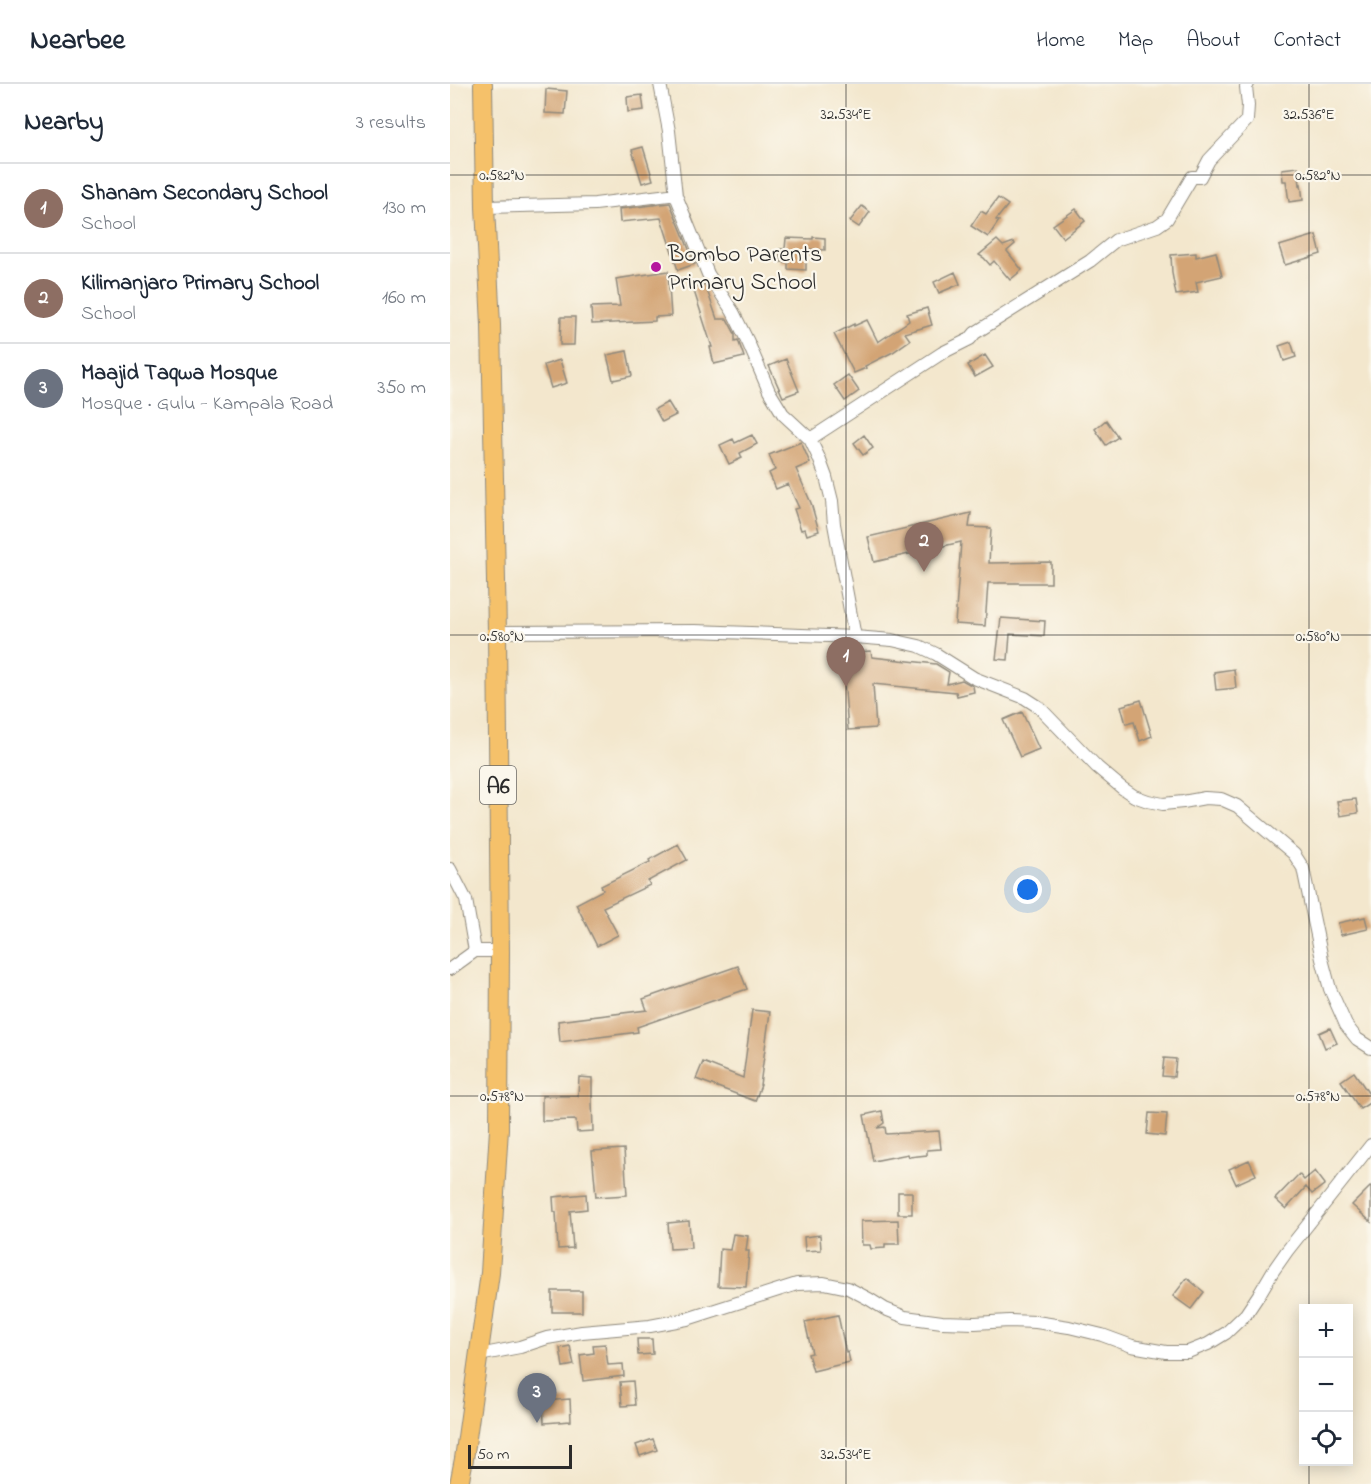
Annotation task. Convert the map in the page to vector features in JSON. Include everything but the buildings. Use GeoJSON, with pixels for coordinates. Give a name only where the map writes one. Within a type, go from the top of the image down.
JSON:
{"type":"FeatureCollection","features":[{"type":"Feature","properties":{"kind":"main road","name":"A6"},"geometry":{"type":"LineString","coordinates":[[459,1484],[490,1273],[499,1129],[497,632],[491,325],[483,84]]}},
{"type":"Feature","properties":{"kind":"street"},"geometry":{"type":"LineString","coordinates":[[660,84],[669,131],[676,196],[708,274],[733,312],[783,414],[810,439],[826,477],[855,637]]}},
{"type":"Feature","properties":{"kind":"street"},"geometry":{"type":"LineString","coordinates":[[810,439],[1090,261],[1116,240],[1157,226],[1167,219],[1192,177],[1200,177],[1209,160],[1247,120],[1246,87],[1248,84]]}},
{"type":"Feature","properties":{"kind":"street"},"geometry":{"type":"LineString","coordinates":[[486,207],[586,205],[676,196]]}},
{"type":"Feature","properties":{"kind":"street"},"geometry":{"type":"LineString","coordinates":[[497,632],[695,631],[855,637],[892,640],[919,646],[936,654],[974,678],[1025,698],[1039,707],[1113,781],[1134,796],[1162,804],[1205,798],[1221,800],[1237,806],[1294,854],[1303,868],[1330,989],[1346,1025],[1357,1038],[1371,1048]]}},
{"type":"Feature","properties":{"kind":"street"},"geometry":{"type":"LineString","coordinates":[[450,869],[466,900],[475,951]]}},
{"type":"Feature","properties":{"kind":"street"},"geometry":{"type":"LineString","coordinates":[[450,969],[475,951],[500,951]]}},
{"type":"Feature","properties":{"kind":"street"},"geometry":{"type":"LineString","coordinates":[[479,1355],[520,1347],[558,1336],[650,1326],[687,1318],[797,1284],[824,1283],[848,1288],[885,1309],[905,1317],[942,1322],[1036,1322],[1102,1335],[1132,1346],[1166,1352],[1188,1352],[1226,1333],[1246,1314],[1287,1251],[1371,1145]]}},
{"type":"Feature","properties":{"kind":"place","name":"Bombo Parents Primary School"},"geometry":{"type":"Point","coordinates":[656,267]}},
{"type":"Feature","properties":{"kind":"place","name":"Kilimanjaro Primary School"},"geometry":{"type":"Point","coordinates":[924,572]}},
{"type":"Feature","properties":{"kind":"place","name":"Shanam Secondary School"},"geometry":{"type":"Point","coordinates":[846,687]}},
{"type":"Feature","properties":{"kind":"place","name":"Maajid Taqwa Mosque"},"geometry":{"type":"Point","coordinates":[537,1423]}}]}
